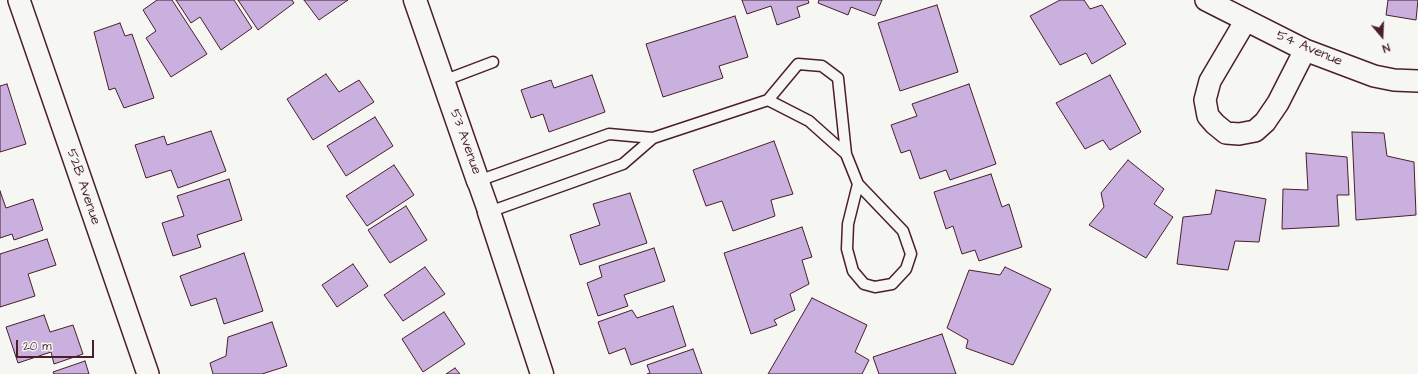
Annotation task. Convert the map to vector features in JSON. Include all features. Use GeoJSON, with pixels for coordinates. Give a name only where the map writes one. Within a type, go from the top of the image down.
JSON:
{"type":"FeatureCollection","features":[{"type":"Feature","properties":{"kind":"street","name":"52B Avenue"},"geometry":{"type":"LineString","coordinates":[[19,0],[148,374]]}},
{"type":"Feature","properties":{"kind":"street","name":"53 Avenue"},"geometry":{"type":"LineString","coordinates":[[415,0],[478,181]]}},
{"type":"Feature","properties":{"kind":"street","name":"54 Avenue"},"geometry":{"type":"LineString","coordinates":[[1206,0],[1305,50],[1374,76],[1394,80],[1418,81]]}},
{"type":"Feature","properties":{"kind":"street"},"geometry":{"type":"LineString","coordinates":[[1246,20],[1210,81],[1205,100],[1208,116],[1226,133],[1239,134],[1255,131],[1265,122],[1278,103],[1305,50]]}},
{"type":"Feature","properties":{"kind":"street"},"geometry":{"type":"LineString","coordinates":[[478,181],[542,374]]}},
{"type":"Feature","properties":{"kind":"lane"},"geometry":{"type":"LineString","coordinates":[[443,81],[493,62]]}},
{"type":"Feature","properties":{"kind":"lane"},"geometry":{"type":"LineString","coordinates":[[846,154],[809,121],[768,100],[798,64],[822,66],[838,78],[846,154],[858,184],[903,230],[911,254],[906,269],[892,284],[875,287],[864,284],[853,271],[847,249],[848,224],[858,184]]}},
{"type":"Feature","properties":{"kind":"lane","name":"53 Avenue"},"geometry":{"type":"LineString","coordinates":[[489,212],[623,164],[653,138],[768,100]]}},
{"type":"Feature","properties":{"kind":"lane","name":"53 Avenue"},"geometry":{"type":"LineString","coordinates":[[478,181],[609,134],[653,138]]}},
{"type":"Feature","properties":{"kind":"building"},"geometry":{"type":"Polygon","coordinates":[[[157,0],[172,0],[207,54],[171,77],[146,38],[156,31],[143,10],[157,0]]]}},
{"type":"Feature","properties":{"kind":"building"},"geometry":{"type":"Polygon","coordinates":[[[176,0],[234,0],[252,28],[221,50],[200,17],[191,23],[176,0]]]}},
{"type":"Feature","properties":{"kind":"building"},"geometry":{"type":"Polygon","coordinates":[[[238,0],[292,0],[294,3],[258,30],[238,0]]]}},
{"type":"Feature","properties":{"kind":"building"},"geometry":{"type":"Polygon","coordinates":[[[304,0],[348,0],[319,20],[304,0]]]}},
{"type":"Feature","properties":{"kind":"building"},"geometry":{"type":"Polygon","coordinates":[[[742,0],[808,0],[809,3],[797,7],[800,17],[777,25],[771,6],[747,14],[742,0]]]}},
{"type":"Feature","properties":{"kind":"building"},"geometry":{"type":"Polygon","coordinates":[[[819,0],[882,0],[875,16],[851,7],[848,15],[818,3],[819,0]]]}},
{"type":"Feature","properties":{"kind":"building"},"geometry":{"type":"Polygon","coordinates":[[[1060,0],[1084,0],[1090,9],[1102,5],[1126,44],[1092,64],[1086,53],[1060,65],[1030,16],[1060,0]]]}},
{"type":"Feature","properties":{"kind":"building"},"geometry":{"type":"Polygon","coordinates":[[[1388,0],[1418,0],[1416,20],[1386,15],[1388,0]]]}},
{"type":"Feature","properties":{"kind":"building"},"geometry":{"type":"Polygon","coordinates":[[[937,5],[958,72],[900,91],[878,23],[937,5]]]}},
{"type":"Feature","properties":{"kind":"building"},"geometry":{"type":"Polygon","coordinates":[[[735,16],[748,57],[719,66],[723,78],[663,97],[646,44],[735,16]]]}},
{"type":"Feature","properties":{"kind":"building"},"geometry":{"type":"Polygon","coordinates":[[[120,23],[125,36],[132,34],[154,98],[124,108],[115,88],[109,90],[94,32],[120,23]]]}},
{"type":"Feature","properties":{"kind":"building"},"geometry":{"type":"Polygon","coordinates":[[[326,74],[339,92],[359,80],[374,102],[313,140],[287,99],[326,74]]]}},
{"type":"Feature","properties":{"kind":"building"},"geometry":{"type":"Polygon","coordinates":[[[592,75],[605,112],[549,132],[543,114],[531,118],[521,90],[551,80],[554,88],[592,75]]]}},
{"type":"Feature","properties":{"kind":"building"},"geometry":{"type":"Polygon","coordinates":[[[1110,75],[1141,132],[1110,150],[1103,140],[1085,149],[1056,103],[1110,75]]]}},
{"type":"Feature","properties":{"kind":"building"},"geometry":{"type":"Polygon","coordinates":[[[7,84],[26,144],[0,152],[0,86],[7,84]]]}},
{"type":"Feature","properties":{"kind":"building"},"geometry":{"type":"Polygon","coordinates":[[[969,84],[996,164],[950,180],[946,170],[920,179],[910,150],[901,153],[891,125],[917,116],[912,104],[969,84]]]}},
{"type":"Feature","properties":{"kind":"building"},"geometry":{"type":"Polygon","coordinates":[[[375,117],[393,146],[346,176],[327,146],[375,117]]]}},
{"type":"Feature","properties":{"kind":"building"},"geometry":{"type":"Polygon","coordinates":[[[211,131],[226,171],[178,188],[171,170],[146,178],[135,145],[164,136],[167,145],[211,131]]]}},
{"type":"Feature","properties":{"kind":"building"},"geometry":{"type":"Polygon","coordinates":[[[1352,132],[1384,133],[1387,156],[1414,162],[1416,215],[1356,220],[1352,132]]]}},
{"type":"Feature","properties":{"kind":"building"},"geometry":{"type":"Polygon","coordinates":[[[774,141],[793,194],[771,200],[775,216],[733,231],[722,201],[706,206],[693,170],[774,141]]]}},
{"type":"Feature","properties":{"kind":"building"},"geometry":{"type":"Polygon","coordinates":[[[1306,153],[1347,157],[1349,195],[1337,195],[1339,226],[1282,229],[1283,189],[1308,190],[1306,153]]]}},
{"type":"Feature","properties":{"kind":"building"},"geometry":{"type":"Polygon","coordinates":[[[1128,160],[1164,189],[1154,204],[1173,217],[1146,258],[1089,225],[1104,207],[1101,193],[1128,160]]]}},
{"type":"Feature","properties":{"kind":"building"},"geometry":{"type":"Polygon","coordinates":[[[394,165],[414,195],[367,226],[346,196],[394,165]]]}},
{"type":"Feature","properties":{"kind":"building"},"geometry":{"type":"Polygon","coordinates":[[[991,174],[1002,207],[1009,204],[1022,247],[979,261],[975,250],[962,254],[953,226],[946,229],[934,192],[991,174]]]}},
{"type":"Feature","properties":{"kind":"building"},"geometry":{"type":"Polygon","coordinates":[[[229,179],[242,220],[197,235],[201,247],[173,256],[162,223],[184,216],[177,196],[229,179]]]}},
{"type":"Feature","properties":{"kind":"building"},"geometry":{"type":"Polygon","coordinates":[[[1216,190],[1266,199],[1259,242],[1235,241],[1228,270],[1177,264],[1183,217],[1211,214],[1216,190]]]}},
{"type":"Feature","properties":{"kind":"building"},"geometry":{"type":"Polygon","coordinates":[[[0,191],[6,208],[33,199],[43,230],[14,240],[12,234],[0,238],[0,191]]]}},
{"type":"Feature","properties":{"kind":"building"},"geometry":{"type":"Polygon","coordinates":[[[630,193],[647,243],[580,265],[570,235],[600,225],[593,204],[630,193]]]}},
{"type":"Feature","properties":{"kind":"building"},"geometry":{"type":"Polygon","coordinates":[[[406,206],[427,240],[390,263],[368,230],[406,206]]]}},
{"type":"Feature","properties":{"kind":"building"},"geometry":{"type":"Polygon","coordinates":[[[802,227],[812,257],[802,260],[809,284],[790,294],[795,310],[774,320],[777,325],[751,334],[724,253],[802,227]]]}},
{"type":"Feature","properties":{"kind":"building"},"geometry":{"type":"Polygon","coordinates":[[[47,239],[56,265],[28,274],[35,296],[0,307],[0,254],[47,239]]]}},
{"type":"Feature","properties":{"kind":"building"},"geometry":{"type":"Polygon","coordinates":[[[654,248],[665,281],[624,295],[628,306],[598,316],[587,283],[602,277],[599,266],[654,248]]]}},
{"type":"Feature","properties":{"kind":"building"},"geometry":{"type":"Polygon","coordinates":[[[244,253],[263,311],[224,324],[216,298],[191,306],[180,276],[244,253]]]}},
{"type":"Feature","properties":{"kind":"building"},"geometry":{"type":"Polygon","coordinates":[[[353,264],[368,286],[337,307],[322,285],[353,264]]]}},
{"type":"Feature","properties":{"kind":"building"},"geometry":{"type":"Polygon","coordinates":[[[425,267],[445,294],[403,321],[384,295],[425,267]]]}},
{"type":"Feature","properties":{"kind":"building"},"geometry":{"type":"Polygon","coordinates":[[[1005,267],[1051,289],[1013,365],[966,348],[968,340],[947,328],[969,270],[1000,275],[1005,267]]]}},
{"type":"Feature","properties":{"kind":"building"},"geometry":{"type":"Polygon","coordinates":[[[812,298],[867,325],[855,352],[869,360],[862,374],[768,374],[812,298]]]}},
{"type":"Feature","properties":{"kind":"building"},"geometry":{"type":"Polygon","coordinates":[[[673,306],[686,346],[631,365],[625,348],[609,354],[598,322],[632,310],[637,318],[673,306]]]}},
{"type":"Feature","properties":{"kind":"building"},"geometry":{"type":"Polygon","coordinates":[[[444,312],[465,344],[423,372],[402,339],[444,312]]]}},
{"type":"Feature","properties":{"kind":"building"},"geometry":{"type":"Polygon","coordinates":[[[44,315],[50,332],[73,325],[83,354],[54,364],[51,352],[18,363],[6,327],[44,315]]]}},
{"type":"Feature","properties":{"kind":"building"},"geometry":{"type":"Polygon","coordinates":[[[272,322],[287,366],[262,374],[213,374],[210,363],[226,356],[228,337],[272,322]]]}},
{"type":"Feature","properties":{"kind":"building"},"geometry":{"type":"Polygon","coordinates":[[[942,334],[956,374],[879,374],[873,357],[942,334]]]}},
{"type":"Feature","properties":{"kind":"building"},"geometry":{"type":"Polygon","coordinates":[[[693,349],[702,374],[647,374],[650,373],[647,365],[693,349]]]}},
{"type":"Feature","properties":{"kind":"building"},"geometry":{"type":"Polygon","coordinates":[[[85,361],[89,374],[54,374],[53,372],[85,361]]]}},
{"type":"Feature","properties":{"kind":"building"},"geometry":{"type":"Polygon","coordinates":[[[455,368],[460,374],[446,374],[455,368]]]}}]}
